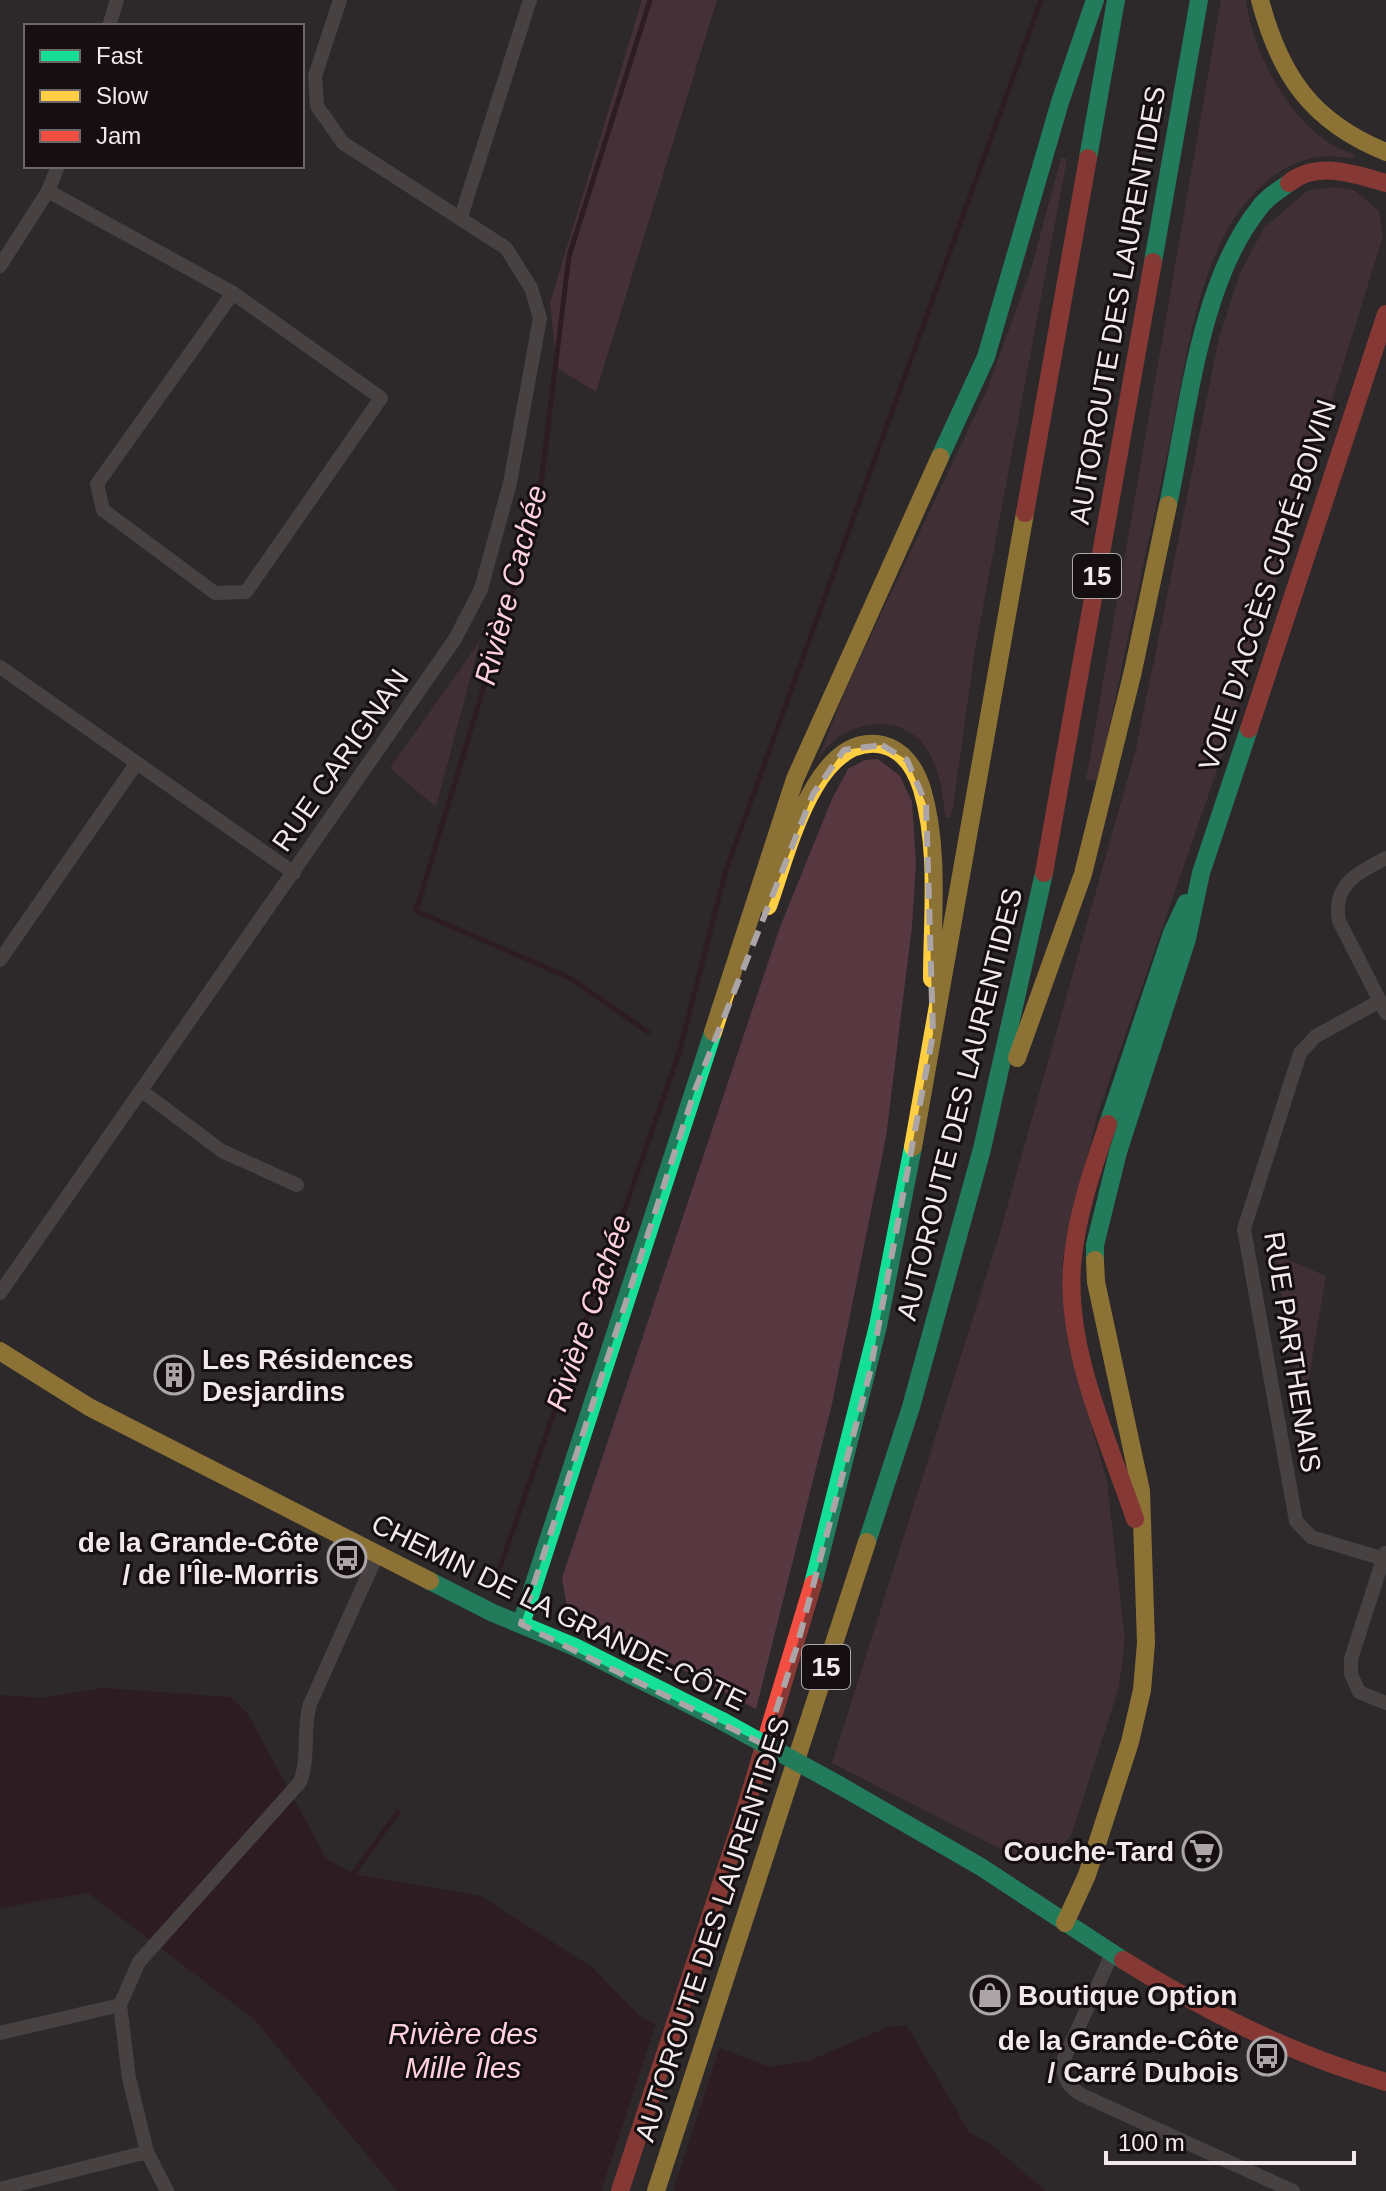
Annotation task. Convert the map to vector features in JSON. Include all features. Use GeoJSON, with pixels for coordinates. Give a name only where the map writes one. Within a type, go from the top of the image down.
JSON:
{"type":"FeatureCollection","features":[{"type":"Feature","properties":{"kind":"main road"},"geometry":{"type":"LineString","coordinates":[[521,1624],[760,881],[812,734],[956,428],[992,341],[1060,102],[1095,0]]}},
{"type":"Feature","properties":{"kind":"main road","name":"AUTOROUTE DES LAURENTIDES"},"geometry":{"type":"LineString","coordinates":[[620,2191],[797,1646],[847,1467],[891,1269],[1116,0]]}},
{"type":"Feature","properties":{"kind":"main road","name":"AUTOROUTE DES LAURENTIDES"},"geometry":{"type":"LineString","coordinates":[[656,2191],[911,1407],[982,1149],[1054,819],[1199,0]]}},
{"type":"Feature","properties":{"kind":"main road"},"geometry":{"type":"LineString","coordinates":[[1260,0],[1280,60],[1310,107],[1349,137],[1386,152]]}},
{"type":"Feature","properties":{"kind":"main road"},"geometry":{"type":"LineString","coordinates":[[982,1149],[1077,898],[1133,671],[1205,330],[1230,254],[1261,205],[1296,177],[1335,169],[1386,183]]}},
{"type":"Feature","properties":{"kind":"main road","name":"VOIE D'ACCÈS CURÉ-BOIVIN"},"geometry":{"type":"LineString","coordinates":[[1065,1923],[1091,1863],[1138,1709],[1146,1632],[1141,1491],[1096,1282],[1095,1245],[1115,1164],[1187,939],[1201,873],[1386,314]]}},
{"type":"Feature","properties":{"kind":"main road"},"geometry":{"type":"LineString","coordinates":[[695,1090],[817,784],[838,755],[852,747],[882,745],[899,752],[913,769],[922,790],[930,837],[933,1034]]}},
{"type":"Feature","properties":{"kind":"main road","name":"VOIE D'ACCÈS CURÉ-BOIVIN"},"geometry":{"type":"LineString","coordinates":[[1141,1538],[1081,1358],[1073,1304],[1073,1256],[1080,1208],[1093,1167],[1172,933],[1201,873]]}},
{"type":"Feature","properties":{"kind":"main road","name":"CHEMIN DE LA GRANDE-CÔTE"},"geometry":{"type":"LineString","coordinates":[[0,1351],[89,1407],[377,1555],[615,1666],[839,1785],[942,1843],[1112,1954],[1252,2036],[1386,2082]]}},
{"type":"Feature","properties":{"kind":"street"},"geometry":{"type":"LineString","coordinates":[[110,24],[117,0]]}},
{"type":"Feature","properties":{"kind":"street","name":"RUE CARIGNAN"},"geometry":{"type":"LineString","coordinates":[[0,1293],[143,1092],[455,639],[481,589],[510,483],[540,318],[531,288],[506,248],[343,143],[317,106],[315,76],[340,0]]}},
{"type":"Feature","properties":{"kind":"street"},"geometry":{"type":"LineString","coordinates":[[461,217],[530,0]]}},
{"type":"Feature","properties":{"kind":"street"},"geometry":{"type":"LineString","coordinates":[[0,266],[48,191],[57,168]]}},
{"type":"Feature","properties":{"kind":"street"},"geometry":{"type":"LineString","coordinates":[[48,191],[233,293],[381,398],[246,592],[215,593],[103,510],[97,484],[233,293]]}},
{"type":"Feature","properties":{"kind":"street"},"geometry":{"type":"LineString","coordinates":[[0,667],[294,873]]}},
{"type":"Feature","properties":{"kind":"street"},"geometry":{"type":"LineString","coordinates":[[0,960],[136,764]]}},
{"type":"Feature","properties":{"kind":"street"},"geometry":{"type":"LineString","coordinates":[[1383,1007],[1339,921],[1337,904],[1344,884],[1350,878],[1386,858]]}},
{"type":"Feature","properties":{"kind":"street","name":"RUE PARTHENAIS"},"geometry":{"type":"LineString","coordinates":[[1383,1007],[1316,1036],[1300,1053],[1244,1229],[1296,1521],[1311,1537],[1385,1555]]}},
{"type":"Feature","properties":{"kind":"street"},"geometry":{"type":"LineString","coordinates":[[143,1092],[222,1151],[297,1185]]}},
{"type":"Feature","properties":{"kind":"street"},"geometry":{"type":"LineString","coordinates":[[167,2191],[147,2152],[129,2078],[120,2005],[139,1962],[290,1797],[304,1772],[304,1724],[308,1707],[377,1555]]}},
{"type":"Feature","properties":{"kind":"street"},"geometry":{"type":"LineString","coordinates":[[1385,1555],[1350,1667],[1359,1692],[1386,1703]]}},
{"type":"Feature","properties":{"kind":"street"},"geometry":{"type":"LineString","coordinates":[[1112,1954],[1064,2059],[1063,2072],[1067,2083],[1082,2095],[1293,2191]]}},
{"type":"Feature","properties":{"kind":"street"},"geometry":{"type":"LineString","coordinates":[[0,2033],[120,2005]]}},
{"type":"Feature","properties":{"kind":"street"},"geometry":{"type":"LineString","coordinates":[[0,2189],[147,2152]]}},
{"type":"Feature","properties":{"kind":"highlighted area"},"geometry":{"type":"Polygon","coordinates":[[[882,745],[907,760],[926,804],[933,1034],[870,1372],[797,1646],[765,1745],[521,1624],[695,1090],[813,794],[844,750],[882,745]]]}},
{"type":"Feature","properties":{"kind":"shaded area"},"geometry":{"type":"Polygon","coordinates":[[[642,0],[717,0],[596,392],[557,368],[550,303],[642,0]]]}},
{"type":"Feature","properties":{"kind":"shaded area"},"geometry":{"type":"Polygon","coordinates":[[[1221,0],[1246,0],[1258,45],[1281,92],[1315,132],[1334,146],[1355,154],[1352,159],[1332,156],[1314,158],[1280,171],[1240,211],[1217,250],[1192,329],[1098,781],[1086,780],[1221,0]]]}},
{"type":"Feature","properties":{"kind":"shaded area"},"geometry":{"type":"Polygon","coordinates":[[[1061,158],[1067,159],[975,650],[950,818],[945,817],[940,783],[928,751],[916,737],[902,728],[886,724],[853,730],[838,738],[816,764],[847,686],[986,392],[1031,269],[1061,158]]]}},
{"type":"Feature","properties":{"kind":"shaded area"},"geometry":{"type":"Polygon","coordinates":[[[1334,187],[1354,190],[1379,211],[1383,236],[1222,756],[1097,1116],[1062,1263],[1068,1342],[1107,1482],[1125,1639],[1119,1687],[1071,1836],[1048,1854],[1018,1858],[832,1763],[999,1236],[1136,749],[1219,338],[1240,273],[1264,228],[1307,191],[1334,187]]]}},
{"type":"Feature","properties":{"kind":"shaded area"},"geometry":{"type":"Polygon","coordinates":[[[480,641],[436,807],[390,768],[480,641]]]}},
{"type":"Feature","properties":{"kind":"shaded area"},"geometry":{"type":"Polygon","coordinates":[[[878,759],[900,776],[912,802],[916,863],[912,927],[886,1137],[832,1404],[756,1709],[567,1607],[562,1578],[780,927],[832,799],[848,769],[865,760],[878,759]]]}},
{"type":"Feature","properties":{"kind":"shaded area"},"geometry":{"type":"Polygon","coordinates":[[[1274,1254],[1326,1276],[1303,1413],[1274,1254]]]}},
{"type":"Feature","properties":{"kind":"water","name":"Rivière des Mille Îles"},"geometry":{"type":"Polygon","coordinates":[[[104,1688],[230,1697],[247,1713],[326,1858],[353,1874],[481,1896],[593,1968],[643,2019],[770,2067],[811,2060],[890,2026],[907,2026],[969,2132],[993,2146],[1046,2191],[397,2191],[254,2019],[88,1893],[0,1908],[0,1695],[41,1698],[104,1688]]]}},
{"type":"Feature","properties":{"kind":"pier"},"geometry":{"type":"Polygon","coordinates":[[[657,2020],[721,2044],[673,2191],[601,2191],[657,2020]]]}},
{"type":"Feature","properties":{"kind":"waterway","name":"Rivière Cachée"},"geometry":{"type":"LineString","coordinates":[[648,1032],[570,978],[416,911],[538,508],[569,256],[650,0]]}},
{"type":"Feature","properties":{"kind":"waterway"},"geometry":{"type":"LineString","coordinates":[[498,1573],[679,1053],[726,870],[1041,0]]}},
{"type":"Feature","properties":{"kind":"waterway","name":"Rivière Cachée"},"geometry":{"type":"LineString","coordinates":[[356,1879],[353,1874],[398,1812]]}},
{"type":"Feature","properties":{"kind":"traffic: fast"},"geometry":{"type":"LineString","coordinates":[[940,457],[986,357],[1060,102],[1095,0]]}},
{"type":"Feature","properties":{"kind":"traffic: fast"},"geometry":{"type":"LineString","coordinates":[[1088,158],[1116,0]]}},
{"type":"Feature","properties":{"kind":"traffic: fast"},"geometry":{"type":"LineString","coordinates":[[1153,262],[1199,0]]}},
{"type":"Feature","properties":{"kind":"traffic: fast"},"geometry":{"type":"LineString","coordinates":[[1168,505],[1199,350],[1223,272],[1239,238],[1260,207],[1289,183]]}},
{"type":"Feature","properties":{"kind":"traffic: fast"},"geometry":{"type":"LineString","coordinates":[[1095,1260],[1095,1245],[1118,1152],[1187,939],[1201,873],[1249,729]]}},
{"type":"Feature","properties":{"kind":"traffic: fast"},"geometry":{"type":"LineString","coordinates":[[867,1542],[911,1407],[982,1149],[1044,873]]}},
{"type":"Feature","properties":{"kind":"traffic: fast"},"geometry":{"type":"LineString","coordinates":[[1108,1124],[1172,933],[1186,903]]}},
{"type":"Feature","properties":{"kind":"traffic: fast"},"geometry":{"type":"LineString","coordinates":[[521,1624],[713,1032]]}},
{"type":"Feature","properties":{"kind":"traffic: fast"},"geometry":{"type":"LineString","coordinates":[[813,1584],[878,1326],[913,1147]]}},
{"type":"Feature","properties":{"kind":"traffic: fast"},"geometry":{"type":"LineString","coordinates":[[430,1581],[493,1613],[575,1647],[722,1721]]}},
{"type":"Feature","properties":{"kind":"traffic: fast"},"geometry":{"type":"LineString","coordinates":[[722,1721],[839,1785]]}},
{"type":"Feature","properties":{"kind":"traffic: fast"},"geometry":{"type":"LineString","coordinates":[[839,1785],[981,1867],[1123,1960]]}},
{"type":"Feature","properties":{"kind":"traffic: slow"},"geometry":{"type":"LineString","coordinates":[[1260,0],[1278,52],[1303,93],[1338,126],[1386,152]]}},
{"type":"Feature","properties":{"kind":"traffic: slow"},"geometry":{"type":"LineString","coordinates":[[713,1032],[795,779],[940,457]]}},
{"type":"Feature","properties":{"kind":"traffic: slow"},"geometry":{"type":"LineString","coordinates":[[1017,1058],[1083,874],[1133,671],[1168,505]]}},
{"type":"Feature","properties":{"kind":"traffic: slow"},"geometry":{"type":"LineString","coordinates":[[913,1147],[1025,513]]}},
{"type":"Feature","properties":{"kind":"traffic: slow"},"geometry":{"type":"LineString","coordinates":[[768,906],[794,830],[821,777],[838,757],[859,746],[883,745],[897,751],[913,768],[928,812],[934,884],[932,979]]}},
{"type":"Feature","properties":{"kind":"traffic: slow"},"geometry":{"type":"LineString","coordinates":[[1065,1923],[1087,1875],[1130,1742],[1142,1690],[1146,1643],[1141,1491],[1096,1282],[1095,1260]]}},
{"type":"Feature","properties":{"kind":"traffic: slow"},"geometry":{"type":"LineString","coordinates":[[0,1351],[89,1407],[430,1581]]}},
{"type":"Feature","properties":{"kind":"traffic: slow"},"geometry":{"type":"LineString","coordinates":[[656,2191],[867,1542]]}},
{"type":"Feature","properties":{"kind":"traffic: jam"},"geometry":{"type":"LineString","coordinates":[[1025,513],[1088,158]]}},
{"type":"Feature","properties":{"kind":"traffic: jam"},"geometry":{"type":"LineString","coordinates":[[1289,183],[1300,176],[1324,171],[1349,173],[1386,183]]}},
{"type":"Feature","properties":{"kind":"traffic: jam"},"geometry":{"type":"LineString","coordinates":[[1044,873],[1153,262]]}},
{"type":"Feature","properties":{"kind":"traffic: jam"},"geometry":{"type":"LineString","coordinates":[[1249,729],[1386,314]]}},
{"type":"Feature","properties":{"kind":"traffic: jam"},"geometry":{"type":"LineString","coordinates":[[1108,1124],[1077,1230],[1072,1298],[1082,1363],[1091,1395],[1135,1519]]}},
{"type":"Feature","properties":{"kind":"traffic: jam"},"geometry":{"type":"LineString","coordinates":[[620,2191],[741,1823],[813,1584]]}},
{"type":"Feature","properties":{"kind":"traffic: jam"},"geometry":{"type":"LineString","coordinates":[[1123,1960],[1250,2030],[1386,2082]]}},
{"type":"Feature","properties":{"kind":"place","name":"Les Résidences Desjardins"},"geometry":{"type":"Point","coordinates":[174,1375]}},
{"type":"Feature","properties":{"kind":"place","name":"de la Grande-Côte / de l'Île-Morris"},"geometry":{"type":"Point","coordinates":[347,1558]}},
{"type":"Feature","properties":{"kind":"place","name":"Couche-Tard"},"geometry":{"type":"Point","coordinates":[1202,1851]}},
{"type":"Feature","properties":{"kind":"place","name":"Boutique Option"},"geometry":{"type":"Point","coordinates":[990,1995]}},
{"type":"Feature","properties":{"kind":"place","name":"de la Grande-Côte / Carré Dubois"},"geometry":{"type":"Point","coordinates":[1267,2056]}}]}
